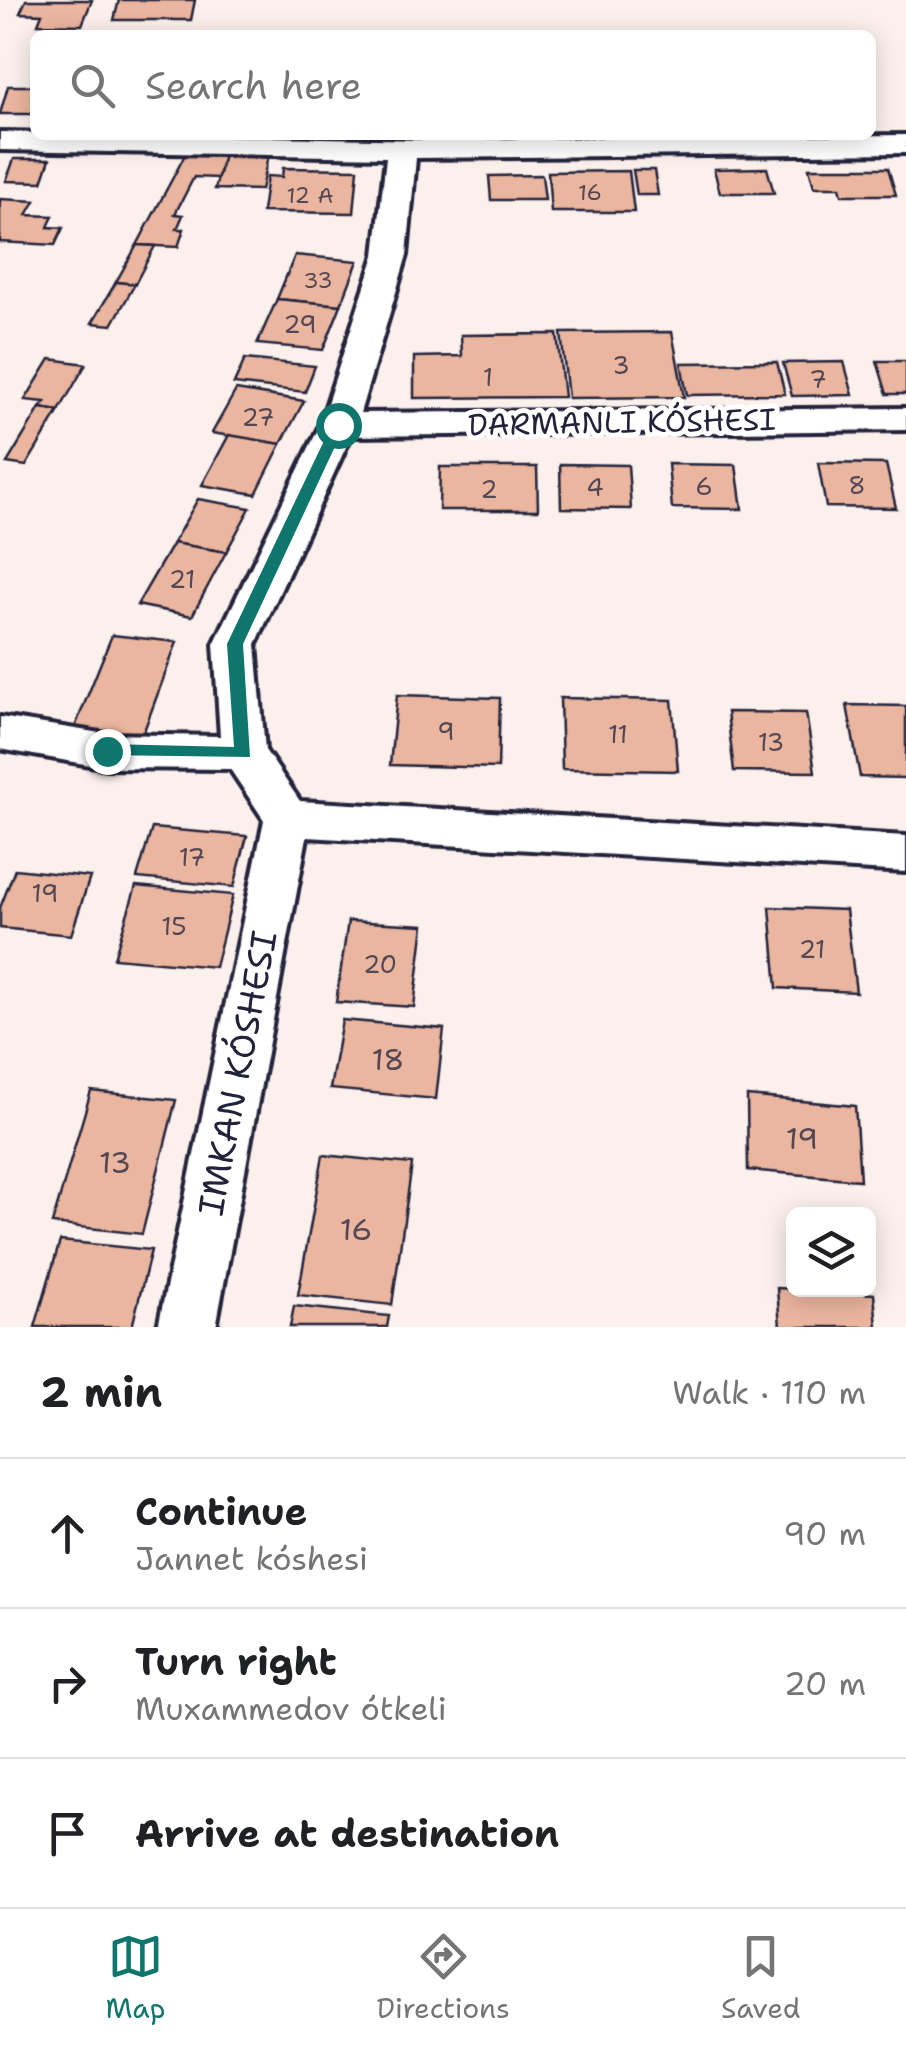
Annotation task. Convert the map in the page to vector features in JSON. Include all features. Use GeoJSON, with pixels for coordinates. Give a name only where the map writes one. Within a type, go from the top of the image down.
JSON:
{"type":"FeatureCollection","features":[{"type":"Feature","properties":{"kind":"street"},"geometry":{"type":"LineString","coordinates":[[0,141],[402,149],[906,144]]}},
{"type":"Feature","properties":{"kind":"street"},"geometry":{"type":"LineString","coordinates":[[402,149],[390,255],[338,425],[235,644],[244,753],[287,818],[905,860]]}},
{"type":"Feature","properties":{"kind":"street"},"geometry":{"type":"LineString","coordinates":[[338,425],[906,419]]}},
{"type":"Feature","properties":{"kind":"street"},"geometry":{"type":"LineString","coordinates":[[0,733],[107,751],[244,753]]}},
{"type":"Feature","properties":{"kind":"street","name":"IMKAN KÓSHESI"},"geometry":{"type":"LineString","coordinates":[[187,1327],[287,818]]}},
{"type":"Feature","properties":{"kind":"building"},"geometry":{"type":"Polygon","coordinates":[[[26,0],[92,0],[82,25],[38,24],[42,14],[20,13],[26,0]]]}},
{"type":"Feature","properties":{"kind":"building"},"geometry":{"type":"Polygon","coordinates":[[[119,0],[195,0],[191,20],[114,20],[119,0]]]}},
{"type":"Feature","properties":{"kind":"building"},"geometry":{"type":"Polygon","coordinates":[[[8,86],[30,86],[30,114],[0,114],[8,86]]]}},
{"type":"Feature","properties":{"kind":"building"},"geometry":{"type":"Polygon","coordinates":[[[185,155],[224,155],[218,178],[194,177],[175,214],[183,215],[177,229],[184,229],[178,247],[137,245],[185,155]]]}},
{"type":"Feature","properties":{"kind":"building"},"geometry":{"type":"Polygon","coordinates":[[[224,155],[268,156],[261,190],[215,189],[224,155]]]}},
{"type":"Feature","properties":{"kind":"building"},"geometry":{"type":"Polygon","coordinates":[[[14,159],[50,159],[42,182],[6,181],[14,159]]]}},
{"type":"Feature","properties":{"kind":"building"},"geometry":{"type":"Polygon","coordinates":[[[283,168],[358,169],[354,213],[262,212],[267,176],[282,177],[283,168]]]}},
{"type":"Feature","properties":{"kind":"building"},"geometry":{"type":"Polygon","coordinates":[[[767,168],[774,193],[720,193],[714,169],[767,168]]]}},
{"type":"Feature","properties":{"kind":"building"},"geometry":{"type":"Polygon","coordinates":[[[809,168],[888,168],[896,195],[842,195],[840,187],[814,187],[809,168]]]}},
{"type":"Feature","properties":{"kind":"building"},"geometry":{"type":"Polygon","coordinates":[[[633,170],[654,170],[658,195],[637,195],[633,170]]]}},
{"type":"Feature","properties":{"kind":"building"},"geometry":{"type":"Polygon","coordinates":[[[629,171],[634,212],[551,212],[548,172],[629,171]]]}},
{"type":"Feature","properties":{"kind":"building"},"geometry":{"type":"Polygon","coordinates":[[[542,175],[545,200],[491,200],[489,176],[542,175]]]}},
{"type":"Feature","properties":{"kind":"building"},"geometry":{"type":"Polygon","coordinates":[[[0,199],[35,201],[27,215],[53,216],[48,227],[63,228],[55,245],[0,242],[0,199]]]}},
{"type":"Feature","properties":{"kind":"building"},"geometry":{"type":"Polygon","coordinates":[[[137,245],[155,246],[135,284],[116,282],[137,245]]]}},
{"type":"Feature","properties":{"kind":"building"},"geometry":{"type":"Polygon","coordinates":[[[295,255],[358,261],[341,305],[277,299],[295,255]]]}},
{"type":"Feature","properties":{"kind":"building"},"geometry":{"type":"Polygon","coordinates":[[[116,282],[135,284],[112,325],[92,323],[116,282]]]}},
{"type":"Feature","properties":{"kind":"building"},"geometry":{"type":"Polygon","coordinates":[[[277,299],[341,305],[323,350],[257,344],[277,299]]]}},
{"type":"Feature","properties":{"kind":"building"},"geometry":{"type":"Polygon","coordinates":[[[672,332],[684,397],[568,398],[561,333],[672,332]]]}},
{"type":"Feature","properties":{"kind":"building"},"geometry":{"type":"Polygon","coordinates":[[[557,334],[564,397],[414,398],[414,357],[462,356],[461,335],[557,334]]]}},
{"type":"Feature","properties":{"kind":"building"},"geometry":{"type":"Polygon","coordinates":[[[50,359],[86,364],[59,411],[40,408],[45,402],[25,400],[50,359]]]}},
{"type":"Feature","properties":{"kind":"building"},"geometry":{"type":"Polygon","coordinates":[[[245,359],[315,366],[305,392],[234,384],[245,359]]]}},
{"type":"Feature","properties":{"kind":"building"},"geometry":{"type":"Polygon","coordinates":[[[877,361],[906,361],[906,394],[887,394],[877,361]]]}},
{"type":"Feature","properties":{"kind":"building"},"geometry":{"type":"Polygon","coordinates":[[[777,362],[785,394],[687,395],[681,363],[777,362]]]}},
{"type":"Feature","properties":{"kind":"building"},"geometry":{"type":"Polygon","coordinates":[[[844,362],[853,395],[792,396],[783,363],[844,362]]]}},
{"type":"Feature","properties":{"kind":"building"},"geometry":{"type":"Polygon","coordinates":[[[236,390],[304,401],[281,444],[212,433],[236,390]]]}},
{"type":"Feature","properties":{"kind":"building"},"geometry":{"type":"Polygon","coordinates":[[[40,408],[59,411],[26,466],[7,463],[40,408]]]}},
{"type":"Feature","properties":{"kind":"building"},"geometry":{"type":"Polygon","coordinates":[[[229,435],[281,444],[256,494],[202,485],[229,435]]]}},
{"type":"Feature","properties":{"kind":"building"},"geometry":{"type":"Polygon","coordinates":[[[818,463],[886,464],[896,508],[826,507],[818,463]]]}},
{"type":"Feature","properties":{"kind":"building"},"geometry":{"type":"Polygon","coordinates":[[[560,464],[628,465],[631,509],[561,508],[560,464]]]}},
{"type":"Feature","properties":{"kind":"building"},"geometry":{"type":"Polygon","coordinates":[[[668,464],[736,465],[742,509],[672,508],[668,464]]]}},
{"type":"Feature","properties":{"kind":"building"},"geometry":{"type":"Polygon","coordinates":[[[440,467],[537,467],[538,510],[439,510],[440,467]]]}},
{"type":"Feature","properties":{"kind":"building"},"geometry":{"type":"Polygon","coordinates":[[[198,499],[250,508],[226,552],[173,543],[198,499]]]}},
{"type":"Feature","properties":{"kind":"building"},"geometry":{"type":"Polygon","coordinates":[[[173,543],[226,552],[192,616],[137,605],[173,543]]]}},
{"type":"Feature","properties":{"kind":"building"},"geometry":{"type":"Polygon","coordinates":[[[112,635],[177,642],[141,739],[73,732],[112,635]]]}},
{"type":"Feature","properties":{"kind":"building"},"geometry":{"type":"Polygon","coordinates":[[[397,695],[500,698],[498,768],[390,765],[397,695]]]}},
{"type":"Feature","properties":{"kind":"building"},"geometry":{"type":"Polygon","coordinates":[[[560,698],[672,700],[678,771],[562,769],[560,698]]]}},
{"type":"Feature","properties":{"kind":"building"},"geometry":{"type":"Polygon","coordinates":[[[847,705],[906,706],[906,778],[860,777],[847,705]]]}},
{"type":"Feature","properties":{"kind":"building"},"geometry":{"type":"Polygon","coordinates":[[[727,712],[806,713],[815,772],[734,771],[727,712]]]}},
{"type":"Feature","properties":{"kind":"building"},"geometry":{"type":"Polygon","coordinates":[[[152,828],[247,836],[234,887],[137,878],[152,828]]]}},
{"type":"Feature","properties":{"kind":"building"},"geometry":{"type":"Polygon","coordinates":[[[15,869],[90,877],[71,935],[0,928],[0,908],[15,869]]]}},
{"type":"Feature","properties":{"kind":"building"},"geometry":{"type":"Polygon","coordinates":[[[136,886],[233,895],[215,967],[114,958],[136,886]]]}},
{"type":"Feature","properties":{"kind":"building"},"geometry":{"type":"Polygon","coordinates":[[[770,907],[846,910],[856,992],[777,988],[770,907]]]}},
{"type":"Feature","properties":{"kind":"building"},"geometry":{"type":"Polygon","coordinates":[[[348,921],[424,925],[414,1007],[336,1002],[348,921]]]}},
{"type":"Feature","properties":{"kind":"building"},"geometry":{"type":"Polygon","coordinates":[[[342,1020],[444,1029],[436,1099],[330,1089],[342,1020]]]}},
{"type":"Feature","properties":{"kind":"building"},"geometry":{"type":"Polygon","coordinates":[[[91,1091],[176,1100],[142,1234],[52,1224],[91,1091]]]}},
{"type":"Feature","properties":{"kind":"building"},"geometry":{"type":"Polygon","coordinates":[[[747,1096],[855,1106],[860,1180],[748,1170],[747,1096]]]}},
{"type":"Feature","properties":{"kind":"building"},"geometry":{"type":"Polygon","coordinates":[[[323,1155],[412,1164],[392,1305],[298,1295],[323,1155]]]}},
{"type":"Feature","properties":{"kind":"building"},"geometry":{"type":"Polygon","coordinates":[[[60,1241],[151,1250],[132,1327],[35,1327],[60,1241]]]}},
{"type":"Feature","properties":{"kind":"building"},"geometry":{"type":"Polygon","coordinates":[[[777,1288],[786,1289],[786,1297],[874,1297],[877,1327],[780,1327],[777,1288]]]}},
{"type":"Feature","properties":{"kind":"building"},"geometry":{"type":"Polygon","coordinates":[[[294,1306],[389,1316],[387,1327],[290,1327],[294,1306]]]}},
{"type":"Feature","properties":{"kind":"route"},"geometry":{"type":"LineString","coordinates":[[107,751],[244,753],[235,644],[338,425]]}}]}
